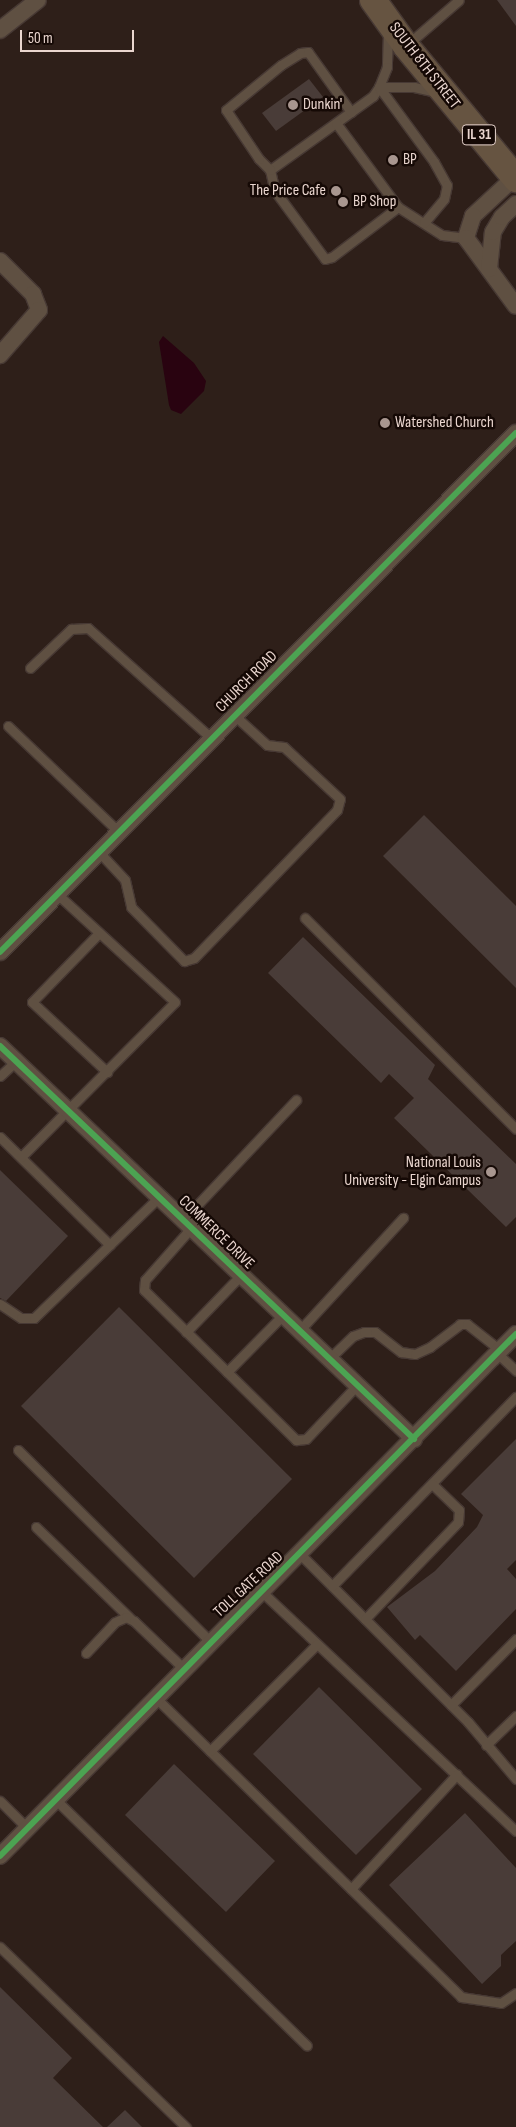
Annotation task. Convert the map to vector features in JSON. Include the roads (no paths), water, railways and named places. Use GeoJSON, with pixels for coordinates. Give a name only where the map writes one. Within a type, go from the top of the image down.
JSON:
{"type":"FeatureCollection","features":[{"type":"Feature","properties":{"kind":"main road","name":"SOUTH 8TH STREET"},"geometry":{"type":"LineString","coordinates":[[378,6],[406,46],[444,94],[516,179]]}},
{"type":"Feature","properties":{"kind":"street"},"geometry":{"type":"LineString","coordinates":[[0,30],[38,0]]}},
{"type":"Feature","properties":{"kind":"street"},"geometry":{"type":"LineString","coordinates":[[516,179],[473,216],[466,238],[477,257],[489,269],[516,306]]}},
{"type":"Feature","properties":{"kind":"street"},"geometry":{"type":"LineString","coordinates":[[489,269],[493,232],[502,216],[516,204]]}},
{"type":"Feature","properties":{"kind":"street"},"geometry":{"type":"LineString","coordinates":[[0,261],[33,294],[39,310],[0,355]]}},
{"type":"Feature","properties":{"kind":"street","name":"CHURCH ROAD"},"geometry":{"type":"LineString","coordinates":[[0,952],[516,433]]}},
{"type":"Feature","properties":{"kind":"street","name":"COMMERCE DRIVE"},"geometry":{"type":"LineString","coordinates":[[0,1046],[414,1440]]}},
{"type":"Feature","properties":{"kind":"street","name":"TOLL GATE ROAD"},"geometry":{"type":"LineString","coordinates":[[0,1856],[210,1641],[301,1555],[516,1334]]}},
{"type":"Feature","properties":{"kind":"lane"},"geometry":{"type":"LineString","coordinates":[[406,46],[459,0]]}},
{"type":"Feature","properties":{"kind":"lane"},"geometry":{"type":"LineString","coordinates":[[270,170],[351,112],[379,87],[387,67],[390,42],[378,6]]}},
{"type":"Feature","properties":{"kind":"lane"},"geometry":{"type":"LineString","coordinates":[[351,112],[308,52],[300,53],[281,65],[226,110],[259,159],[270,170],[275,191],[325,259],[332,257],[398,207]]}},
{"type":"Feature","properties":{"kind":"lane"},"geometry":{"type":"LineString","coordinates":[[379,87],[414,88],[444,94]]}},
{"type":"Feature","properties":{"kind":"lane"},"geometry":{"type":"LineString","coordinates":[[379,87],[434,162],[447,185],[444,199],[424,223]]}},
{"type":"Feature","properties":{"kind":"lane"},"geometry":{"type":"LineString","coordinates":[[336,122],[398,207],[442,235],[466,238]]}},
{"type":"Feature","properties":{"kind":"lane"},"geometry":{"type":"LineString","coordinates":[[30,668],[70,628],[88,628],[211,738]]}},
{"type":"Feature","properties":{"kind":"lane"},"geometry":{"type":"LineString","coordinates":[[98,852],[125,880],[131,907],[184,961],[194,958],[337,810],[340,799],[284,747],[267,745],[234,715]]}},
{"type":"Feature","properties":{"kind":"lane"},"geometry":{"type":"LineString","coordinates":[[8,726],[119,832]]}},
{"type":"Feature","properties":{"kind":"lane"},"geometry":{"type":"LineString","coordinates":[[20,1157],[68,1112],[175,1002],[57,894]]}},
{"type":"Feature","properties":{"kind":"lane"},"geometry":{"type":"LineString","coordinates":[[305,918],[516,1129]]}},
{"type":"Feature","properties":{"kind":"lane"},"geometry":{"type":"LineString","coordinates":[[99,933],[32,1002],[107,1072]]}},
{"type":"Feature","properties":{"kind":"lane"},"geometry":{"type":"LineString","coordinates":[[0,1076],[16,1061]]}},
{"type":"Feature","properties":{"kind":"lane"},"geometry":{"type":"LineString","coordinates":[[296,1100],[187,1224],[145,1280],[144,1290],[296,1440],[306,1439],[357,1385]]}},
{"type":"Feature","properties":{"kind":"lane"},"geometry":{"type":"LineString","coordinates":[[0,1137],[110,1245]]}},
{"type":"Feature","properties":{"kind":"lane"},"geometry":{"type":"LineString","coordinates":[[0,1304],[21,1318],[34,1318],[159,1197]]}},
{"type":"Feature","properties":{"kind":"lane"},"geometry":{"type":"LineString","coordinates":[[299,1330],[403,1218]]}},
{"type":"Feature","properties":{"kind":"lane"},"geometry":{"type":"LineString","coordinates":[[186,1332],[241,1275]]}},
{"type":"Feature","properties":{"kind":"lane"},"geometry":{"type":"LineString","coordinates":[[227,1372],[283,1315]]}},
{"type":"Feature","properties":{"kind":"lane"},"geometry":{"type":"LineString","coordinates":[[329,1359],[353,1336],[364,1332],[375,1332],[401,1352],[415,1354],[430,1347],[460,1324],[467,1324],[499,1352],[516,1371]]}},
{"type":"Feature","properties":{"kind":"lane"},"geometry":{"type":"LineString","coordinates":[[332,1586],[516,1397]]}},
{"type":"Feature","properties":{"kind":"lane"},"geometry":{"type":"LineString","coordinates":[[18,1450],[210,1641]]}},
{"type":"Feature","properties":{"kind":"lane"},"geometry":{"type":"LineString","coordinates":[[365,1619],[458,1522],[459,1510],[432,1484]]}},
{"type":"Feature","properties":{"kind":"lane"},"geometry":{"type":"LineString","coordinates":[[36,1527],[183,1668]]}},
{"type":"Feature","properties":{"kind":"lane"},"geometry":{"type":"LineString","coordinates":[[301,1555],[451,1705],[516,1779]]}},
{"type":"Feature","properties":{"kind":"lane"},"geometry":{"type":"LineString","coordinates":[[261,1592],[516,1831]]}},
{"type":"Feature","properties":{"kind":"lane"},"geometry":{"type":"LineString","coordinates":[[86,1653],[116,1622],[122,1618],[130,1618]]}},
{"type":"Feature","properties":{"kind":"lane"},"geometry":{"type":"LineString","coordinates":[[451,1705],[516,1638]]}},
{"type":"Feature","properties":{"kind":"lane"},"geometry":{"type":"LineString","coordinates":[[210,1750],[317,1644]]}},
{"type":"Feature","properties":{"kind":"lane"},"geometry":{"type":"LineString","coordinates":[[156,1698],[461,1997],[501,2003],[516,1993]]}},
{"type":"Feature","properties":{"kind":"lane"},"geometry":{"type":"LineString","coordinates":[[486,1745],[516,1716]]}},
{"type":"Feature","properties":{"kind":"lane"},"geometry":{"type":"LineString","coordinates":[[351,1889],[457,1774]]}},
{"type":"Feature","properties":{"kind":"lane"},"geometry":{"type":"LineString","coordinates":[[56,1800],[307,2046]]}},
{"type":"Feature","properties":{"kind":"lane"},"geometry":{"type":"LineString","coordinates":[[0,1801],[27,1828]]}},
{"type":"Feature","properties":{"kind":"lane"},"geometry":{"type":"LineString","coordinates":[[0,1947],[186,2127]]}},
{"type":"Feature","properties":{"kind":"place","name":"Dunkin'"},"geometry":{"type":"Point","coordinates":[293,105]}},
{"type":"Feature","properties":{"kind":"place","name":"BP"},"geometry":{"type":"Point","coordinates":[393,160]}},
{"type":"Feature","properties":{"kind":"place","name":"The Price Cafe"},"geometry":{"type":"Point","coordinates":[336,191]}},
{"type":"Feature","properties":{"kind":"place","name":"BP Shop"},"geometry":{"type":"Point","coordinates":[343,202]}},
{"type":"Feature","properties":{"kind":"place","name":"Watershed Church"},"geometry":{"type":"Point","coordinates":[385,423]}},
{"type":"Feature","properties":{"kind":"place","name":"National Louis University - Elgin Campus"},"geometry":{"type":"Point","coordinates":[491,1172]}}]}
